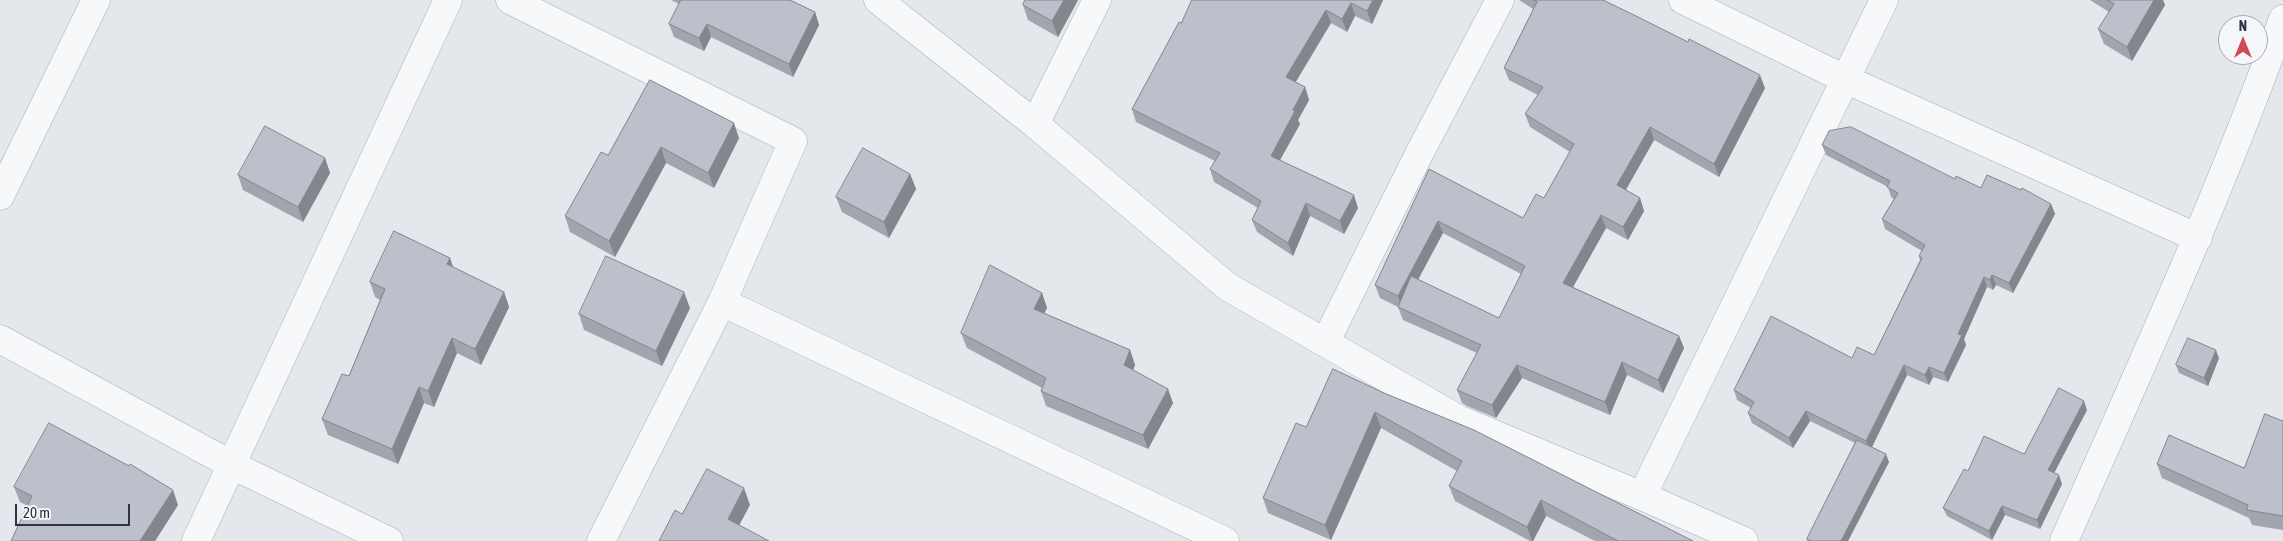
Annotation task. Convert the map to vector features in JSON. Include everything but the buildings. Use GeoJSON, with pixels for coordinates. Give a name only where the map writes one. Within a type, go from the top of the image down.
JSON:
{"type":"FeatureCollection","features":[{"type":"Feature","properties":{"kind":"street"},"geometry":{"type":"LineString","coordinates":[[0,196],[96,0]]}},
{"type":"Feature","properties":{"kind":"street"},"geometry":{"type":"LineString","coordinates":[[196,541],[448,0]]}},
{"type":"Feature","properties":{"kind":"street"},"geometry":{"type":"LineString","coordinates":[[510,0],[793,141],[722,302],[601,541]]}},
{"type":"Feature","properties":{"kind":"street"},"geometry":{"type":"LineString","coordinates":[[878,0],[1035,124],[1228,287],[1460,420],[1744,541]]}},
{"type":"Feature","properties":{"kind":"street"},"geometry":{"type":"LineString","coordinates":[[1035,124],[1097,0]]}},
{"type":"Feature","properties":{"kind":"street"},"geometry":{"type":"LineString","coordinates":[[1325,342],[1419,154],[1500,0]]}},
{"type":"Feature","properties":{"kind":"street"},"geometry":{"type":"LineString","coordinates":[[1683,0],[1845,79],[2198,238]]}},
{"type":"Feature","properties":{"kind":"street"},"geometry":{"type":"LineString","coordinates":[[1642,496],[1884,0]]}},
{"type":"Feature","properties":{"kind":"street"},"geometry":{"type":"LineString","coordinates":[[2064,541],[2198,238],[2283,19]]}},
{"type":"Feature","properties":{"kind":"street"},"geometry":{"type":"LineString","coordinates":[[722,302],[1225,541]]}},
{"type":"Feature","properties":{"kind":"street"},"geometry":{"type":"LineString","coordinates":[[0,339],[232,465],[389,541]]}}]}
